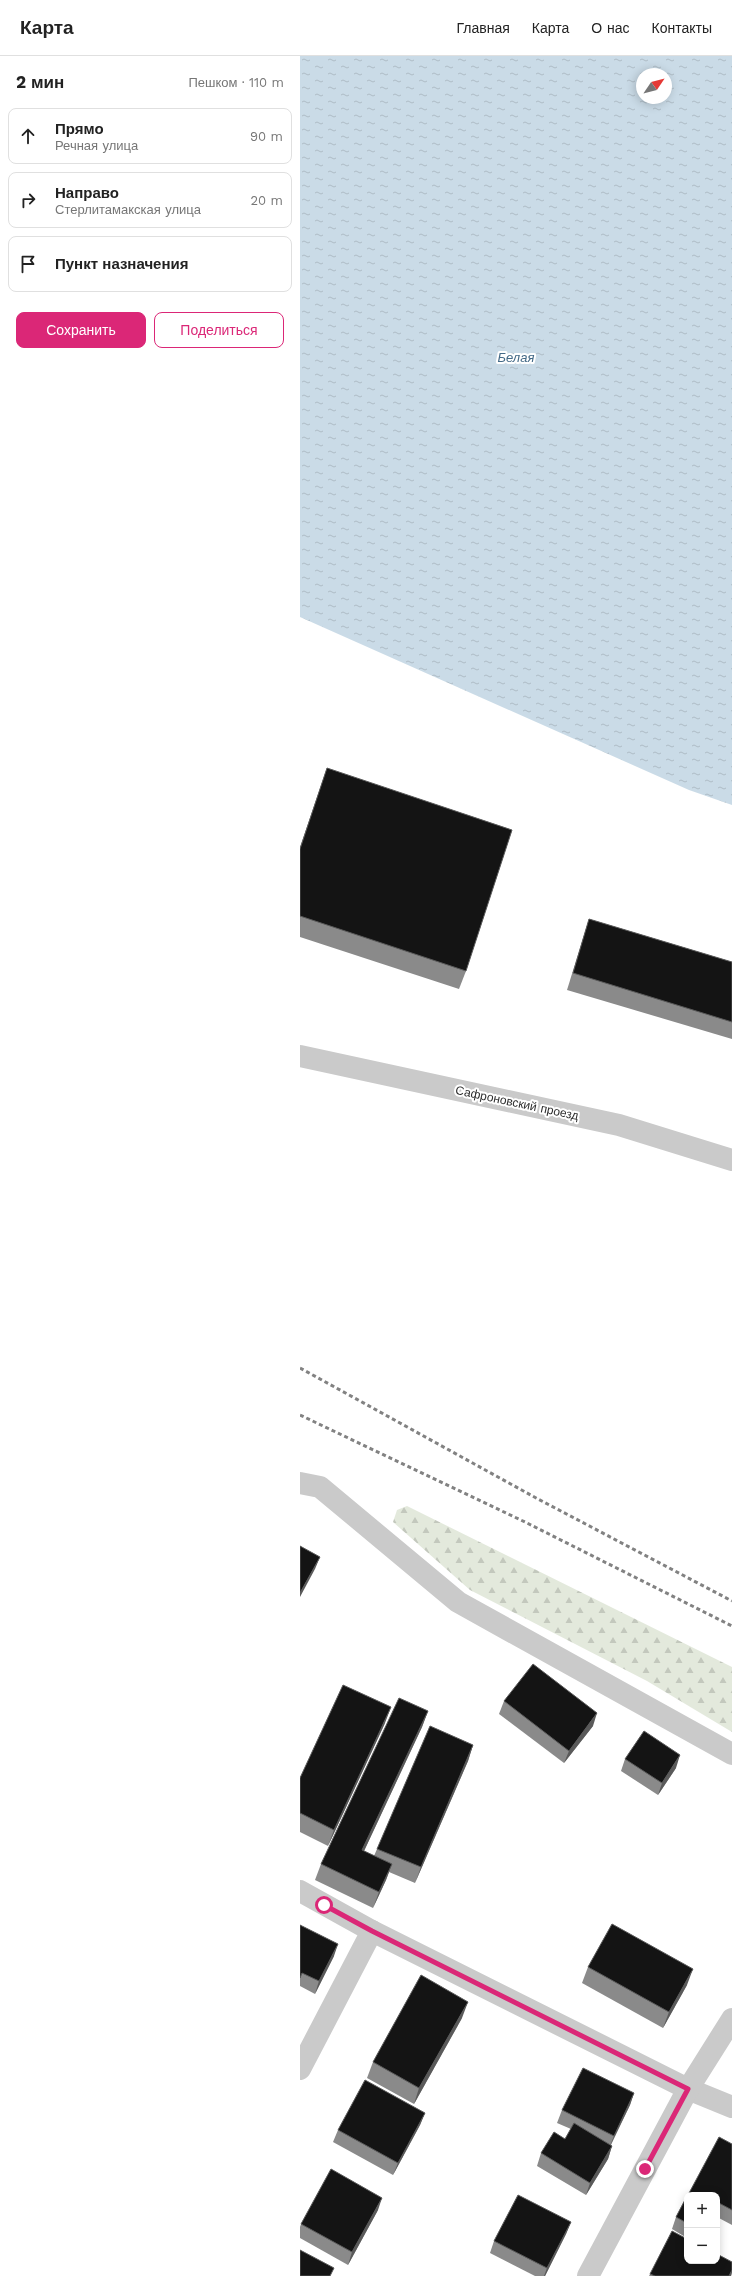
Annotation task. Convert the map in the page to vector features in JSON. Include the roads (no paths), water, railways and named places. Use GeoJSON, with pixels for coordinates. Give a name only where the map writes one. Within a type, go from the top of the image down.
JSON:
{"type":"FeatureCollection","features":[{"type":"Feature","properties":{"kind":"street","name":"Сафроновский проезд"},"geometry":{"type":"LineString","coordinates":[[300,1056],[619,1125],[732,1160]]}},
{"type":"Feature","properties":{"kind":"street"},"geometry":{"type":"LineString","coordinates":[[300,1482],[320,1487],[458,1602],[732,1754]]}},
{"type":"Feature","properties":{"kind":"street"},"geometry":{"type":"LineString","coordinates":[[300,1892],[372,1931],[688,2089],[732,2107]]}},
{"type":"Feature","properties":{"kind":"street"},"geometry":{"type":"LineString","coordinates":[[300,2069],[372,1931]]}},
{"type":"Feature","properties":{"kind":"street"},"geometry":{"type":"LineString","coordinates":[[588,2276],[688,2089],[732,2019]]}},
{"type":"Feature","properties":{"kind":"water","name":"Белая"},"geometry":{"type":"Polygon","coordinates":[[[300,56],[732,56],[732,805],[689,790],[300,617],[300,56]]]}},
{"type":"Feature","properties":{"kind":"railway"},"geometry":{"type":"LineString","coordinates":[[300,1368],[538,1499],[732,1601]]}},
{"type":"Feature","properties":{"kind":"railway"},"geometry":{"type":"LineString","coordinates":[[300,1415],[527,1523],[732,1626]]}}]}
